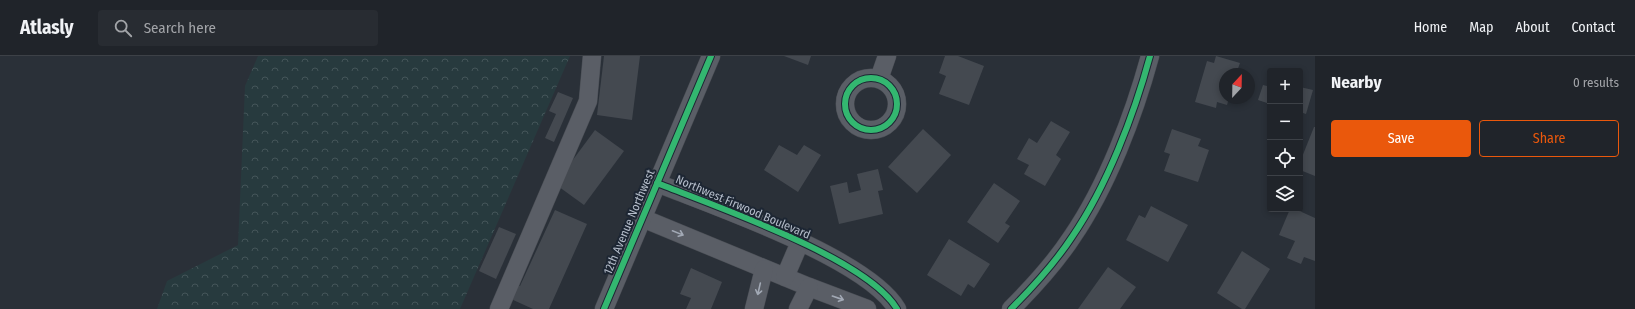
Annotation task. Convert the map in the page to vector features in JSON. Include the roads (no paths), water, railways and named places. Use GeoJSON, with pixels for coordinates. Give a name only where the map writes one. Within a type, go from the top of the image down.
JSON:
{"type":"FeatureCollection","features":[{"type":"Feature","properties":{"kind":"street"},"geometry":{"type":"LineString","coordinates":[[499,309],[588,100],[592,56]]}},
{"type":"Feature","properties":{"kind":"street","name":"12th Avenue Northwest"},"geometry":{"type":"LineString","coordinates":[[604,309],[711,56]]}},
{"type":"Feature","properties":{"kind":"street"},"geometry":{"type":"LineString","coordinates":[[879,79],[887,56]]}},
{"type":"Feature","properties":{"kind":"street"},"geometry":{"type":"LineString","coordinates":[[1011,309],[1028,292],[1072,237],[1103,181],[1117,151],[1150,56]]}},
{"type":"Feature","properties":{"kind":"street","name":"Northwest Firwood Boulevard"},"geometry":{"type":"LineString","coordinates":[[657,183],[800,242],[835,260],[868,280],[891,299],[897,309]]}},
{"type":"Feature","properties":{"kind":"street"},"geometry":{"type":"LineString","coordinates":[[642,218],[785,278],[867,309]]}},
{"type":"Feature","properties":{"kind":"street"},"geometry":{"type":"LineString","coordinates":[[785,278],[800,242]]}},
{"type":"Feature","properties":{"kind":"street"},"geometry":{"type":"LineString","coordinates":[[754,309],[764,269]]}},
{"type":"Feature","properties":{"kind":"street"},"geometry":{"type":"LineString","coordinates":[[798,309],[809,287]]}}]}
